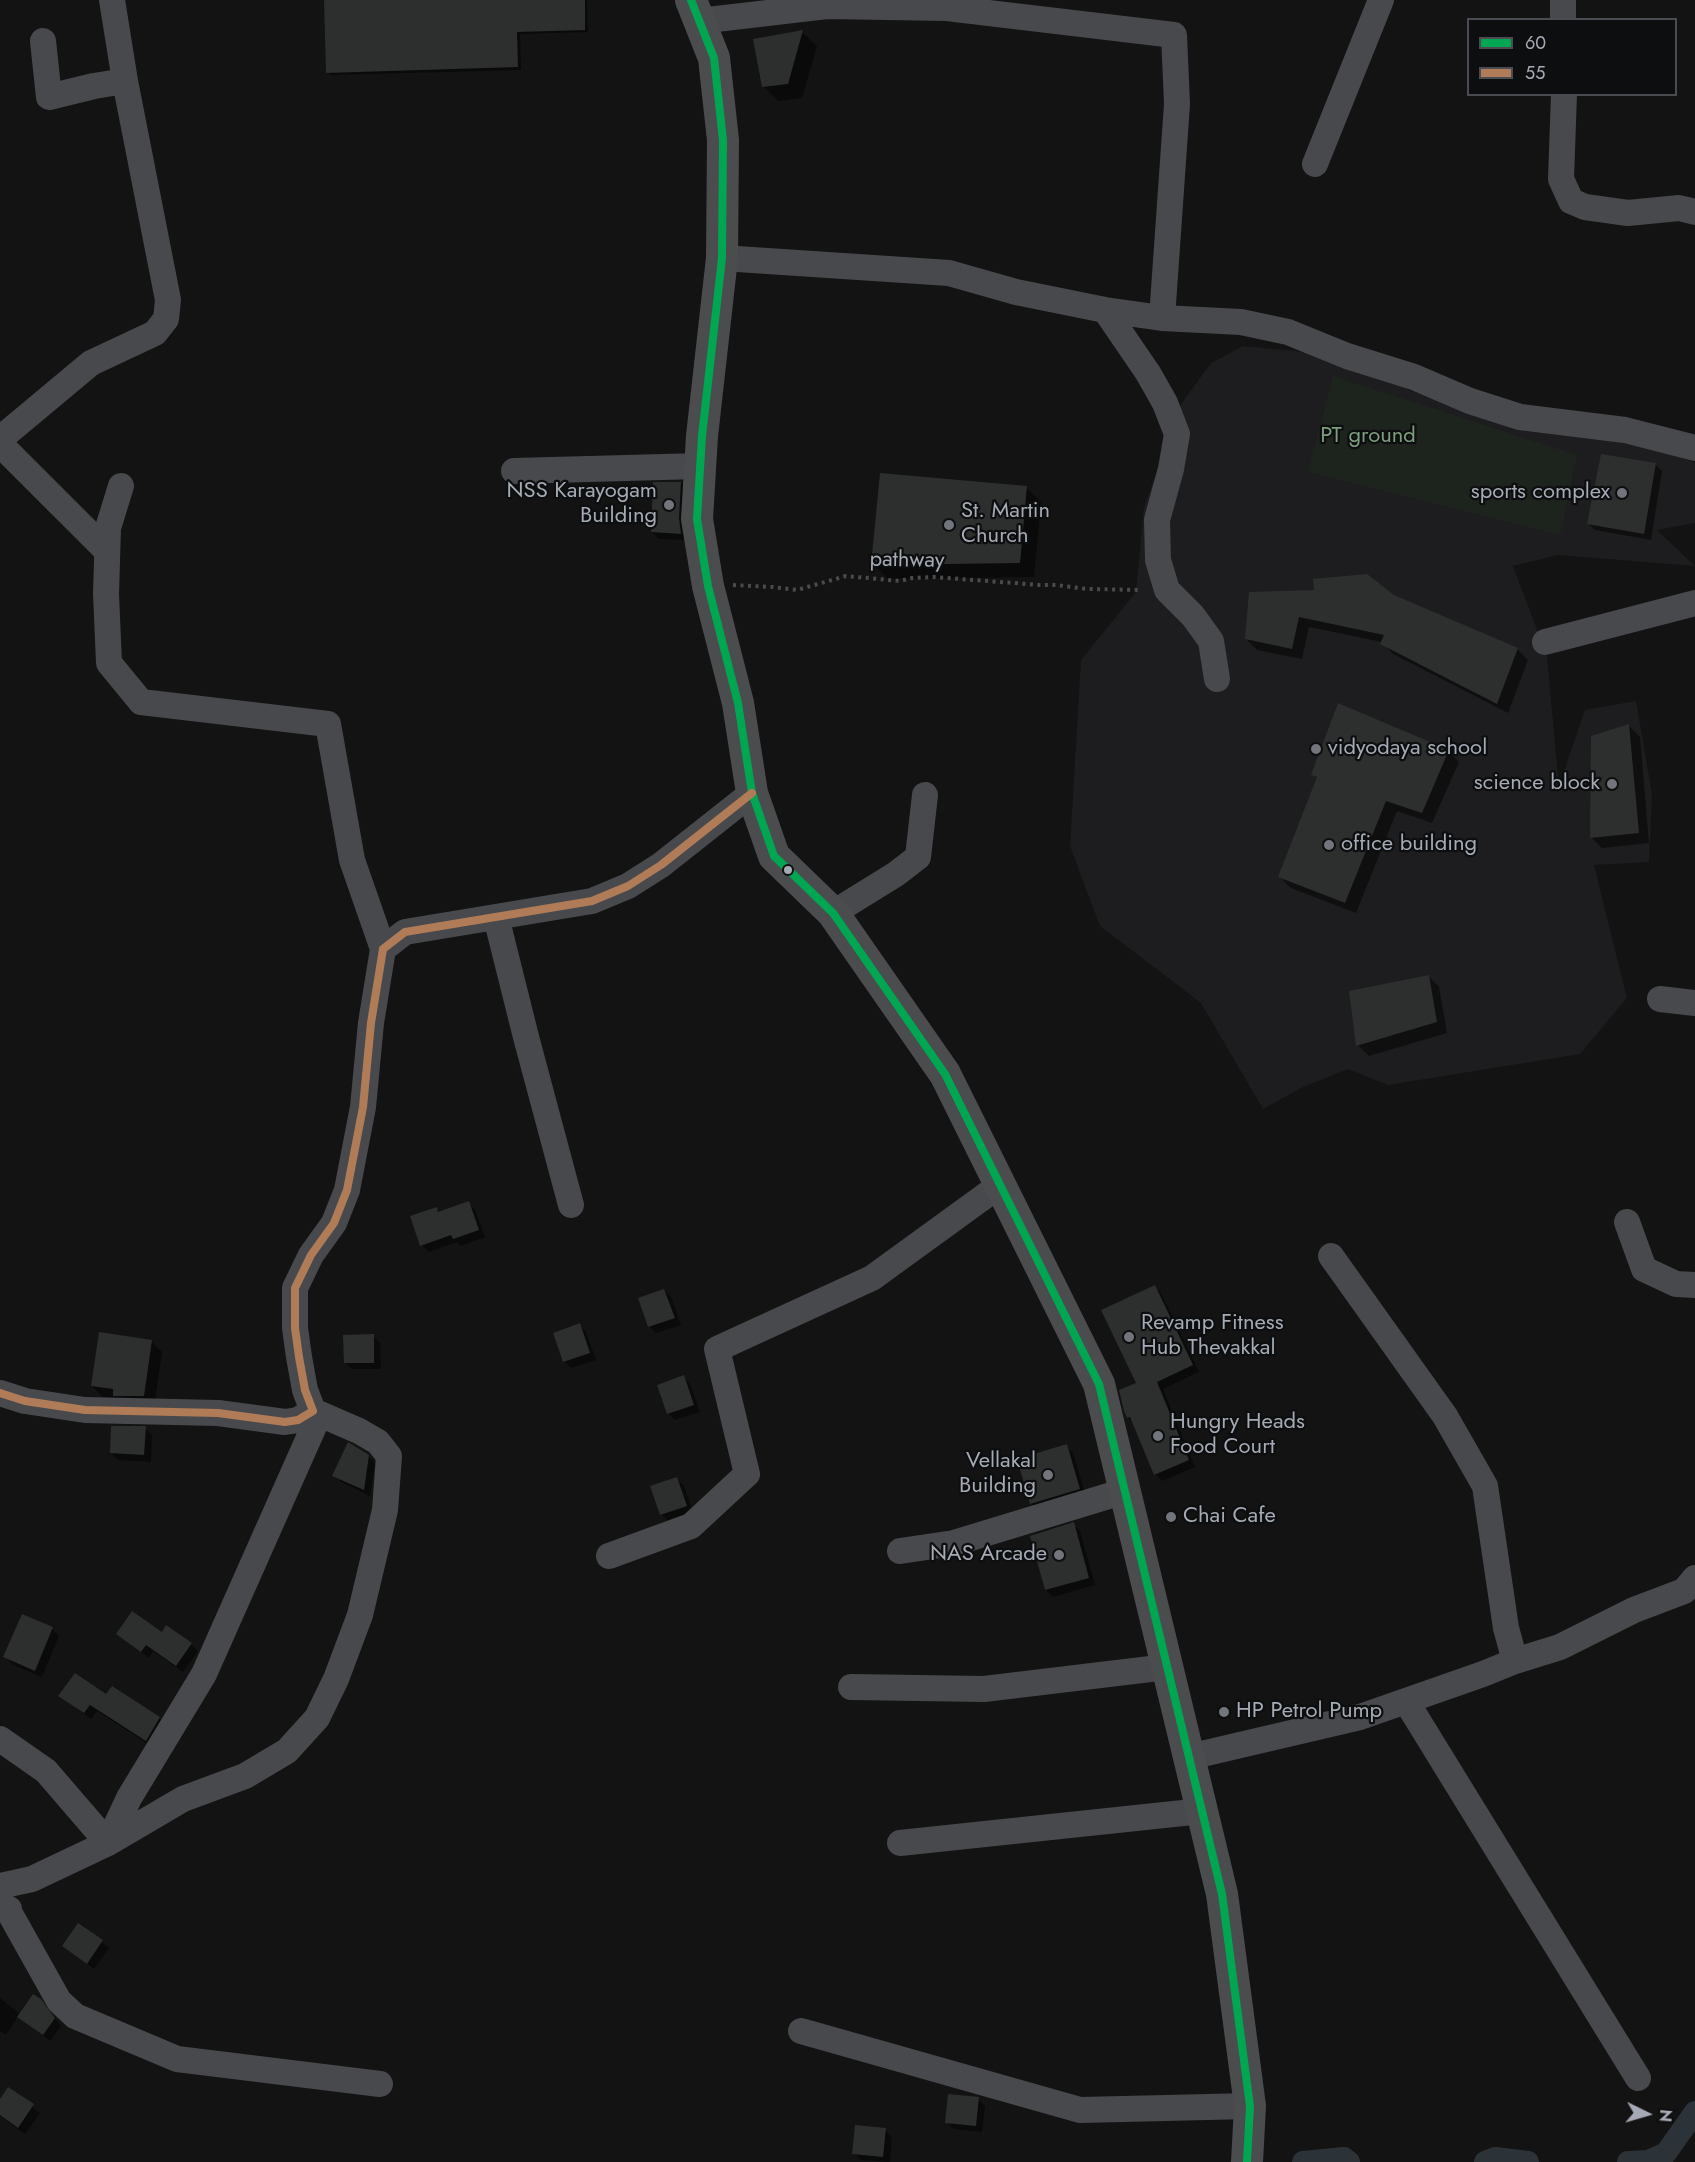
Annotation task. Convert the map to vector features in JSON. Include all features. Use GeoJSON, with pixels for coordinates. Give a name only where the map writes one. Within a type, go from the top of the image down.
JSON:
{"type":"FeatureCollection","features":[{"type":"Feature","properties":{"kind":"main road"},"geometry":{"type":"LineString","coordinates":[[695,10],[714,58],[723,140],[722,258],[700,466],[697,519],[708,586],[738,703],[752,793],[774,856],[833,913],[945,1074],[1099,1384],[1222,1894],[1250,2106],[1246,2162]]}},
{"type":"Feature","properties":{"kind":"street"},"geometry":{"type":"LineString","coordinates":[[0,439],[91,363],[155,333],[166,319],[168,300],[125,81],[112,0]]}},
{"type":"Feature","properties":{"kind":"street"},"geometry":{"type":"LineString","coordinates":[[1315,164],[1381,0]]}},
{"type":"Feature","properties":{"kind":"street"},"geometry":{"type":"LineString","coordinates":[[1563,0],[1563,18]]}},
{"type":"Feature","properties":{"kind":"street"},"geometry":{"type":"LineString","coordinates":[[695,10],[827,6],[947,8],[1174,35],[1176,104],[1162,318]]}},
{"type":"Feature","properties":{"kind":"street"},"geometry":{"type":"LineString","coordinates":[[43,41],[49,98],[94,86],[125,81]]}},
{"type":"Feature","properties":{"kind":"street"},"geometry":{"type":"LineString","coordinates":[[1564,96],[1562,178],[1571,201],[1585,207],[1628,213],[1679,208],[1695,212]]}},
{"type":"Feature","properties":{"kind":"street"},"geometry":{"type":"LineString","coordinates":[[722,258],[949,273],[1016,292],[1105,310],[1162,318],[1241,322],[1288,332],[1347,356],[1414,377],[1470,401],[1520,417],[1625,430],[1695,448]]}},
{"type":"Feature","properties":{"kind":"street"},"geometry":{"type":"LineString","coordinates":[[1105,310],[1148,373],[1165,403],[1177,434],[1171,469],[1157,520],[1158,560],[1167,590],[1193,616],[1211,641],[1217,679]]}},
{"type":"Feature","properties":{"kind":"street"},"geometry":{"type":"LineString","coordinates":[[0,444],[107,551]]}},
{"type":"Feature","properties":{"kind":"street"},"geometry":{"type":"LineString","coordinates":[[514,471],[700,466]]}},
{"type":"Feature","properties":{"kind":"street"},"geometry":{"type":"LineString","coordinates":[[121,486],[108,528],[106,594],[109,663],[141,702],[328,724],[352,860],[383,949],[371,1023],[363,1107],[347,1190],[334,1223],[311,1255],[295,1288],[295,1328],[305,1390],[316,1413],[359,1431],[378,1442],[389,1456],[385,1510],[360,1616],[336,1679],[317,1718],[287,1751],[245,1776],[183,1799],[108,1843],[32,1879],[3,1905],[59,2001],[75,2016],[177,2059],[380,2084]]}},
{"type":"Feature","properties":{"kind":"street"},"geometry":{"type":"LineString","coordinates":[[1545,642],[1695,603]]}},
{"type":"Feature","properties":{"kind":"street"},"geometry":{"type":"LineString","coordinates":[[383,949],[405,932],[592,901],[628,886],[661,865],[752,793]]}},
{"type":"Feature","properties":{"kind":"street"},"geometry":{"type":"LineString","coordinates":[[833,913],[896,874],[918,857],[925,795]]}},
{"type":"Feature","properties":{"kind":"street"},"geometry":{"type":"LineString","coordinates":[[496,917],[571,1205]]}},
{"type":"Feature","properties":{"kind":"street"},"geometry":{"type":"LineString","coordinates":[[1660,999],[1695,1003]]}},
{"type":"Feature","properties":{"kind":"street"},"geometry":{"type":"LineString","coordinates":[[609,1556],[691,1526],[747,1474],[717,1349],[872,1278],[1000,1185]]}},
{"type":"Feature","properties":{"kind":"street"},"geometry":{"type":"LineString","coordinates":[[1627,1222],[1644,1269],[1676,1284],[1695,1285]]}},
{"type":"Feature","properties":{"kind":"street"},"geometry":{"type":"LineString","coordinates":[[1331,1256],[1445,1416],[1485,1486],[1502,1607],[1515,1661]]}},
{"type":"Feature","properties":{"kind":"street"},"geometry":{"type":"LineString","coordinates":[[0,1393],[25,1401],[85,1410],[218,1413],[285,1422],[316,1413]]}},
{"type":"Feature","properties":{"kind":"street"},"geometry":{"type":"LineString","coordinates":[[108,1843],[129,1798],[204,1674],[316,1413]]}},
{"type":"Feature","properties":{"kind":"street"},"geometry":{"type":"LineString","coordinates":[[900,1551],[954,1542],[1125,1491]]}},
{"type":"Feature","properties":{"kind":"street"},"geometry":{"type":"LineString","coordinates":[[1189,1757],[1360,1717],[1560,1647],[1634,1610],[1684,1591],[1695,1578]]}},
{"type":"Feature","properties":{"kind":"street"},"geometry":{"type":"LineString","coordinates":[[851,1687],[984,1689],[1167,1667]]}},
{"type":"Feature","properties":{"kind":"street"},"geometry":{"type":"LineString","coordinates":[[1406,1701],[1638,2078]]}},
{"type":"Feature","properties":{"kind":"street"},"geometry":{"type":"LineString","coordinates":[[0,1739],[46,1771],[108,1843]]}},
{"type":"Feature","properties":{"kind":"street"},"geometry":{"type":"LineString","coordinates":[[900,1843],[1202,1811]]}},
{"type":"Feature","properties":{"kind":"street"},"geometry":{"type":"LineString","coordinates":[[801,2031],[1080,2110],[1250,2106]]}},
{"type":"Feature","properties":{"kind":"path","name":"pathway"},"geometry":{"type":"LineString","coordinates":[[708,586],[773,586],[797,590],[846,576],[890,581],[934,577],[1056,585],[1087,590],[1142,590]]}},
{"type":"Feature","properties":{"kind":"shaded area","name":"vidyodaya school"},"geometry":{"type":"Polygon","coordinates":[[[1243,346],[1347,356],[1411,391],[1678,456],[1695,463],[1695,523],[1657,530],[1695,566],[1558,555],[1513,566],[1547,656],[1559,786],[1585,710],[1636,701],[1652,794],[1649,862],[1594,865],[1627,998],[1580,1054],[1388,1085],[1348,1069],[1303,1087],[1263,1109],[1201,1003],[1100,926],[1070,846],[1081,660],[1136,592],[1144,507],[1181,404],[1211,363],[1243,346]]]}},
{"type":"Feature","properties":{"kind":"green space","name":"PT ground"},"geometry":{"type":"Polygon","coordinates":[[[1333,376],[1577,455],[1560,535],[1308,472],[1333,376]]]}},
{"type":"Feature","properties":{"kind":"building"},"geometry":{"type":"Polygon","coordinates":[[[324,0],[585,0],[585,30],[517,32],[518,67],[326,73],[324,0]]]}},
{"type":"Feature","properties":{"kind":"building"},"geometry":{"type":"Polygon","coordinates":[[[803,30],[788,84],[762,87],[753,39],[803,30]]]}},
{"type":"Feature","properties":{"kind":"building","name":"sports complex"},"geometry":{"type":"Polygon","coordinates":[[[1601,454],[1656,463],[1644,534],[1587,524],[1601,454]]]}},
{"type":"Feature","properties":{"kind":"building","name":"St. Martin Church"},"geometry":{"type":"Polygon","coordinates":[[[880,473],[1027,486],[1020,563],[871,565],[880,473]]]}},
{"type":"Feature","properties":{"kind":"building","name":"NSS Karayogam Building"},"geometry":{"type":"Polygon","coordinates":[[[653,482],[681,482],[679,518],[681,534],[651,532],[653,482]]]}},
{"type":"Feature","properties":{"kind":"building"},"geometry":{"type":"Polygon","coordinates":[[[1367,574],[1394,595],[1518,648],[1497,704],[1380,644],[1384,635],[1299,617],[1292,649],[1245,639],[1249,592],[1314,590],[1313,579],[1367,574]]]}},
{"type":"Feature","properties":{"kind":"building"},"geometry":{"type":"Polygon","coordinates":[[[1338,703],[1449,750],[1422,813],[1386,801],[1345,903],[1278,877],[1317,777],[1311,775],[1338,703]]]}},
{"type":"Feature","properties":{"kind":"building","name":"science block"},"geometry":{"type":"Polygon","coordinates":[[[1629,724],[1639,833],[1590,838],[1591,736],[1629,724]]]}},
{"type":"Feature","properties":{"kind":"building"},"geometry":{"type":"Polygon","coordinates":[[[1429,975],[1437,1022],[1356,1046],[1349,991],[1429,975]]]}},
{"type":"Feature","properties":{"kind":"building"},"geometry":{"type":"Polygon","coordinates":[[[469,1201],[479,1230],[453,1239],[451,1235],[420,1246],[410,1216],[437,1207],[438,1212],[469,1201]]]}},
{"type":"Feature","properties":{"kind":"building"},"geometry":{"type":"Polygon","coordinates":[[[1155,1285],[1193,1365],[1157,1382],[1189,1460],[1154,1475],[1130,1417],[1127,1418],[1124,1411],[1119,1390],[1136,1383],[1101,1310],[1155,1285]]]}},
{"type":"Feature","properties":{"kind":"building"},"geometry":{"type":"Polygon","coordinates":[[[664,1289],[675,1318],[648,1327],[638,1298],[664,1289]]]}},
{"type":"Feature","properties":{"kind":"building"},"geometry":{"type":"Polygon","coordinates":[[[580,1323],[590,1353],[563,1362],[553,1333],[580,1323]]]}},
{"type":"Feature","properties":{"kind":"building"},"geometry":{"type":"Polygon","coordinates":[[[99,1332],[152,1340],[144,1396],[113,1396],[113,1389],[91,1386],[99,1332]]]}},
{"type":"Feature","properties":{"kind":"building"},"geometry":{"type":"Polygon","coordinates":[[[374,1334],[374,1363],[344,1363],[343,1335],[374,1334]]]}},
{"type":"Feature","properties":{"kind":"building"},"geometry":{"type":"Polygon","coordinates":[[[684,1375],[694,1405],[667,1414],[657,1385],[684,1375]]]}},
{"type":"Feature","properties":{"kind":"building"},"geometry":{"type":"Polygon","coordinates":[[[111,1426],[146,1426],[144,1455],[110,1453],[111,1426]]]}},
{"type":"Feature","properties":{"kind":"building"},"geometry":{"type":"Polygon","coordinates":[[[348,1442],[369,1455],[364,1490],[332,1476],[348,1442]]]}},
{"type":"Feature","properties":{"kind":"building","name":"Vellakal Building"},"geometry":{"type":"Polygon","coordinates":[[[1067,1444],[1080,1489],[1030,1504],[1017,1459],[1067,1444]]]}},
{"type":"Feature","properties":{"kind":"building"},"geometry":{"type":"Polygon","coordinates":[[[677,1477],[687,1506],[660,1515],[650,1486],[677,1477]]]}},
{"type":"Feature","properties":{"kind":"building","name":"NAS Arcade"},"geometry":{"type":"Polygon","coordinates":[[[1074,1522],[1089,1578],[1045,1590],[1030,1536],[1074,1522]]]}},
{"type":"Feature","properties":{"kind":"building"},"geometry":{"type":"Polygon","coordinates":[[[132,1611],[162,1632],[166,1625],[192,1643],[176,1666],[146,1645],[141,1652],[116,1634],[132,1611]]]}},
{"type":"Feature","properties":{"kind":"building"},"geometry":{"type":"Polygon","coordinates":[[[22,1614],[53,1627],[35,1671],[3,1657],[22,1614]]]}},
{"type":"Feature","properties":{"kind":"building"},"geometry":{"type":"Polygon","coordinates":[[[75,1673],[106,1694],[112,1686],[160,1717],[146,1741],[90,1705],[84,1713],[58,1696],[75,1673]]]}},
{"type":"Feature","properties":{"kind":"building"},"geometry":{"type":"Polygon","coordinates":[[[78,1923],[103,1940],[87,1964],[62,1946],[78,1923]]]}},
{"type":"Feature","properties":{"kind":"building"},"geometry":{"type":"Polygon","coordinates":[[[33,1994],[41,1999],[55,2018],[43,2035],[17,2017],[33,1994]]]}},
{"type":"Feature","properties":{"kind":"building"},"geometry":{"type":"Polygon","coordinates":[[[8,2087],[34,2104],[18,2128],[0,2115],[0,2099],[8,2087]]]}},
{"type":"Feature","properties":{"kind":"building"},"geometry":{"type":"Polygon","coordinates":[[[948,2094],[979,2097],[976,2126],[945,2123],[948,2094]]]}},
{"type":"Feature","properties":{"kind":"building"},"geometry":{"type":"Polygon","coordinates":[[[855,2125],[886,2128],[883,2157],[852,2154],[855,2125]]]}},
{"type":"Feature","properties":{"kind":"waterway"},"geometry":{"type":"LineString","coordinates":[[1628,2162],[1648,2161],[1666,2153],[1695,2112]]}},
{"type":"Feature","properties":{"kind":"waterway"},"geometry":{"type":"LineString","coordinates":[[1303,2162],[1344,2158],[1349,2162]]}},
{"type":"Feature","properties":{"kind":"waterway"},"geometry":{"type":"LineString","coordinates":[[1485,2162],[1495,2158],[1528,2162]]}},
{"type":"Feature","properties":{"kind":"transit line","name":"60"},"geometry":{"type":"LineString","coordinates":[[691,0],[714,58],[723,140],[722,258],[702,436],[697,519],[708,586],[738,703],[752,793],[774,856],[833,913],[945,1074],[1099,1384],[1222,1894],[1250,2106],[1247,2162]]}},
{"type":"Feature","properties":{"kind":"transit line","name":"55"},"geometry":{"type":"LineString","coordinates":[[0,1393],[25,1401],[85,1410],[218,1413],[285,1422],[298,1420],[313,1411],[305,1390],[299,1357],[295,1328],[295,1288],[311,1255],[334,1223],[347,1190],[363,1107],[371,1023],[383,949],[405,932],[592,901],[628,886],[661,865],[752,793]]}},
{"type":"Feature","properties":{"kind":"place","name":"sports complex"},"geometry":{"type":"Point","coordinates":[1622,493]}},
{"type":"Feature","properties":{"kind":"place","name":"NSS Karayogam Building"},"geometry":{"type":"Point","coordinates":[669,505]}},
{"type":"Feature","properties":{"kind":"place","name":"St. Martin Church"},"geometry":{"type":"Point","coordinates":[949,525]}},
{"type":"Feature","properties":{"kind":"place","name":"vidyodaya school"},"geometry":{"type":"Point","coordinates":[1316,749]}},
{"type":"Feature","properties":{"kind":"place","name":"science block"},"geometry":{"type":"Point","coordinates":[1612,784]}},
{"type":"Feature","properties":{"kind":"place","name":"office building"},"geometry":{"type":"Point","coordinates":[1329,845]}},
{"type":"Feature","properties":{"kind":"place","name":"Revamp Fitness Hub Thevakkal"},"geometry":{"type":"Point","coordinates":[1129,1337]}},
{"type":"Feature","properties":{"kind":"place","name":"Hungry Heads Food Court"},"geometry":{"type":"Point","coordinates":[1158,1436]}},
{"type":"Feature","properties":{"kind":"place","name":"Vellakal Building"},"geometry":{"type":"Point","coordinates":[1048,1475]}},
{"type":"Feature","properties":{"kind":"place","name":"Chai Cafe"},"geometry":{"type":"Point","coordinates":[1171,1517]}},
{"type":"Feature","properties":{"kind":"place","name":"NAS Arcade"},"geometry":{"type":"Point","coordinates":[1059,1555]}},
{"type":"Feature","properties":{"kind":"place","name":"HP Petrol Pump"},"geometry":{"type":"Point","coordinates":[1224,1712]}}]}
